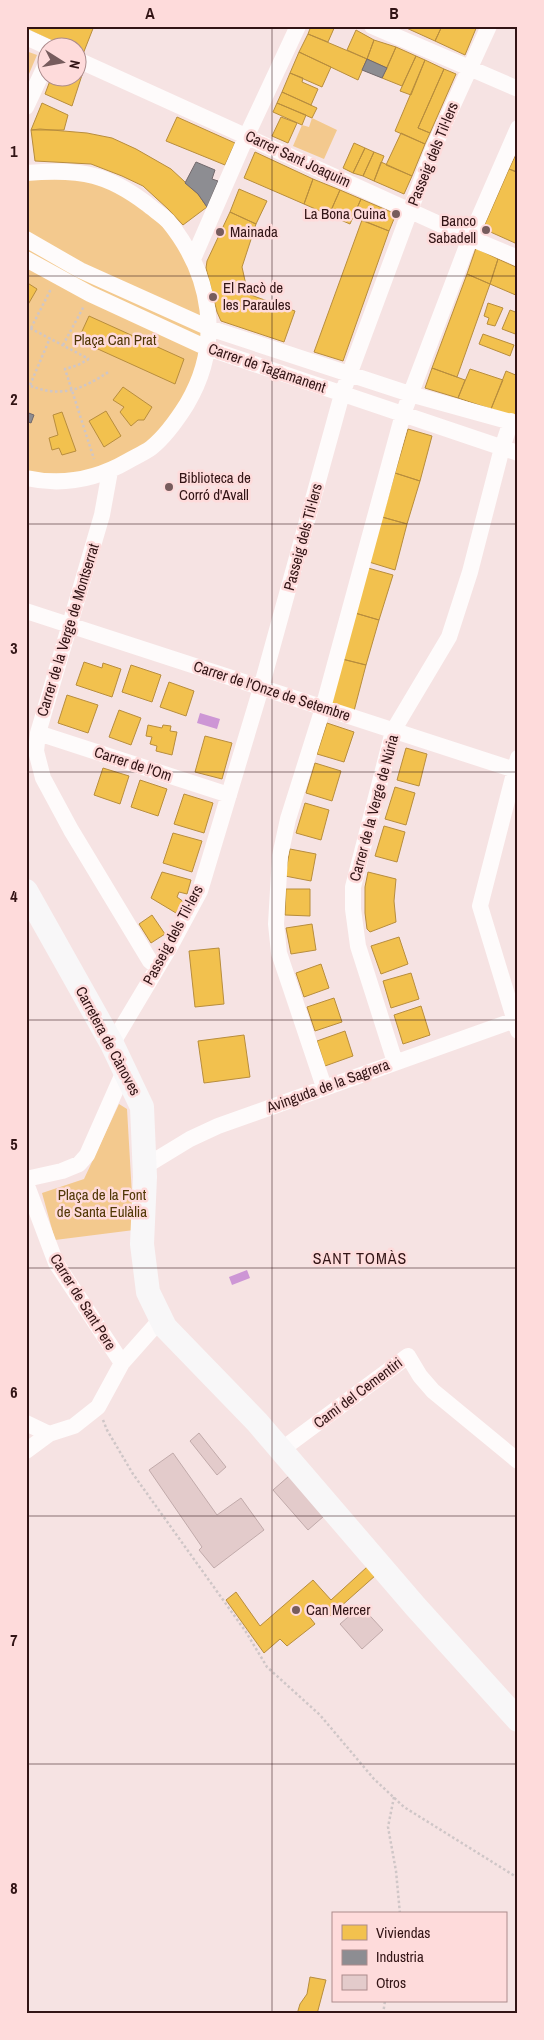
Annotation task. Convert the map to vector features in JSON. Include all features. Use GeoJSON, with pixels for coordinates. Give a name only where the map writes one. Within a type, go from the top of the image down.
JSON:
{"type":"FeatureCollection","features":[{"type":"Feature","properties":{"kind":"street"},"geometry":{"type":"LineString","coordinates":[[193,259],[247,135],[298,26]]}},
{"type":"Feature","properties":{"kind":"street"},"geometry":{"type":"LineString","coordinates":[[372,26],[518,89]]}},
{"type":"Feature","properties":{"kind":"street","name":"Passeig dels Til·lers"},"geometry":{"type":"LineString","coordinates":[[112,1044],[172,945],[200,891],[261,688],[342,394],[433,148],[489,26]]}},
{"type":"Feature","properties":{"kind":"street"},"geometry":{"type":"LineString","coordinates":[[26,37],[38,42]]}},
{"type":"Feature","properties":{"kind":"street","name":"Carrer Sant Joaquim"},"geometry":{"type":"LineString","coordinates":[[88,64],[518,258]]}},
{"type":"Feature","properties":{"kind":"street"},"geometry":{"type":"LineString","coordinates":[[26,107],[38,81]]}},
{"type":"Feature","properties":{"kind":"street"},"geometry":{"type":"LineString","coordinates":[[324,1087],[279,953],[276,924],[280,856],[288,819],[323,708],[403,414],[470,238],[518,128]]}},
{"type":"Feature","properties":{"kind":"street"},"geometry":{"type":"LineString","coordinates":[[26,173],[59,171],[94,176],[127,189],[167,220],[193,259],[202,281],[207,304],[209,328],[207,348],[195,390],[176,421],[151,447],[110,471],[78,480],[44,482],[26,478]]}},
{"type":"Feature","properties":{"kind":"street","name":"Carrer de Tagamanent"},"geometry":{"type":"LineString","coordinates":[[26,239],[80,270],[209,328],[410,394],[515,423]]}},
{"type":"Feature","properties":{"kind":"street","name":"Carrer de Tagamanent"},"geometry":{"type":"LineString","coordinates":[[26,259],[90,294],[207,348],[510,450]]}},
{"type":"Feature","properties":{"kind":"street","name":"Carrer de la Verge de Núria"},"geometry":{"type":"LineString","coordinates":[[395,1062],[358,946],[353,909],[353,887],[393,731],[449,637],[510,450],[515,423]]}},
{"type":"Feature","properties":{"kind":"street","name":"Carrer de la Verge de Montserrat"},"geometry":{"type":"LineString","coordinates":[[110,471],[102,515],[38,733],[36,750],[43,778],[70,830],[150,961],[157,967]]}},
{"type":"Feature","properties":{"kind":"street","name":"Carrer de l'Onze de Setembre"},"geometry":{"type":"LineString","coordinates":[[26,611],[393,731],[516,766]]}},
{"type":"Feature","properties":{"kind":"street","name":"Carrer de l'Om"},"geometry":{"type":"LineString","coordinates":[[38,733],[229,795]]}},
{"type":"Feature","properties":{"kind":"street"},"geometry":{"type":"LineString","coordinates":[[516,766],[480,906],[516,1023]]}},
{"type":"Feature","properties":{"kind":"street","name":"Carretera de Cànoves"},"geometry":{"type":"LineString","coordinates":[[26,891],[112,1044],[142,1108],[144,1167],[142,1244],[148,1292],[165,1327],[257,1422],[414,1606],[518,1720]]}},
{"type":"Feature","properties":{"kind":"street","name":"Avinguda de la Sagrera"},"geometry":{"type":"LineString","coordinates":[[144,1167],[190,1139],[218,1126],[395,1062],[516,1023]]}},
{"type":"Feature","properties":{"kind":"street"},"geometry":{"type":"LineString","coordinates":[[26,1178],[37,1178],[79,1164],[87,1155],[125,1069]]}},
{"type":"Feature","properties":{"kind":"street","name":"Carrer de Sant Pere"},"geometry":{"type":"LineString","coordinates":[[26,1183],[56,1263],[122,1363]]}},
{"type":"Feature","properties":{"kind":"street"},"geometry":{"type":"LineString","coordinates":[[26,1451],[49,1434],[74,1426],[98,1407],[122,1363],[161,1319]]}},
{"type":"Feature","properties":{"kind":"street","name":"Camí del Cementiri"},"geometry":{"type":"LineString","coordinates":[[281,1450],[408,1356],[420,1376],[433,1391],[518,1462]]}},
{"type":"Feature","properties":{"kind":"street"},"geometry":{"type":"LineString","coordinates":[[26,1423],[49,1434]]}},
{"type":"Feature","properties":{"kind":"path"},"geometry":{"type":"LineString","coordinates":[[31,328],[57,276]]}},
{"type":"Feature","properties":{"kind":"path"},"geometry":{"type":"LineString","coordinates":[[63,345],[90,294]]}},
{"type":"Feature","properties":{"kind":"path"},"geometry":{"type":"LineString","coordinates":[[26,326],[89,359],[78,365],[65,368],[94,459],[78,480]]}},
{"type":"Feature","properties":{"kind":"path"},"geometry":{"type":"LineString","coordinates":[[30,386],[50,338]]}},
{"type":"Feature","properties":{"kind":"path"},"geometry":{"type":"LineString","coordinates":[[26,384],[54,393],[72,390],[92,382],[110,371]]}},
{"type":"Feature","properties":{"kind":"path"},"geometry":{"type":"LineString","coordinates":[[98,1407],[120,1455],[246,1632],[267,1667],[320,1715],[374,1779],[404,1807],[518,1878]]}},
{"type":"Feature","properties":{"kind":"path"},"geometry":{"type":"LineString","coordinates":[[394,1798],[388,1827],[396,1871],[400,1912]]}},
{"type":"Feature","properties":{"kind":"green space"},"geometry":{"type":"Polygon","coordinates":[[[26,51],[37,55],[26,81],[26,51]]]}},
{"type":"Feature","properties":{"kind":"green space"},"geometry":{"type":"Polygon","coordinates":[[[312,118],[337,130],[324,159],[293,146],[302,125],[309,127],[312,118]]]}},
{"type":"Feature","properties":{"kind":"green space","name":"Plaça Can Prat"},"geometry":{"type":"Polygon","coordinates":[[[59,171],[127,189],[193,259],[207,348],[195,390],[151,447],[78,480],[26,478],[26,173],[59,171]]]}},
{"type":"Feature","properties":{"kind":"green space","name":"Plaça de la Font de Santa Eulàlia"},"geometry":{"type":"Polygon","coordinates":[[[119,1104],[127,1109],[134,1230],[55,1240],[42,1193],[84,1179],[119,1104]]]}},
{"type":"Feature","properties":{"kind":"shaded area"},"geometry":{"type":"Polygon","coordinates":[[[200,713],[220,719],[217,729],[197,723],[200,713]]]}},
{"type":"Feature","properties":{"kind":"shaded area"},"geometry":{"type":"Polygon","coordinates":[[[247,1270],[250,1278],[232,1285],[229,1277],[247,1270]]]}},
{"type":"Feature","properties":{"kind":"building: Viviendas"},"geometry":{"type":"Polygon","coordinates":[[[26,26],[94,26],[88,41],[88,38],[46,38],[26,29],[26,26]]]}},
{"type":"Feature","properties":{"kind":"building: Viviendas"},"geometry":{"type":"Polygon","coordinates":[[[311,26],[335,26],[328,42],[308,34],[311,26]]]}},
{"type":"Feature","properties":{"kind":"building: Viviendas"},"geometry":{"type":"Polygon","coordinates":[[[402,26],[442,26],[435,41],[402,26]]]}},
{"type":"Feature","properties":{"kind":"building: Viviendas"},"geometry":{"type":"Polygon","coordinates":[[[442,26],[477,26],[465,55],[435,41],[442,26]]]}},
{"type":"Feature","properties":{"kind":"building: Viviendas"},"geometry":{"type":"Polygon","coordinates":[[[356,30],[374,40],[367,59],[347,50],[356,30]]]}},
{"type":"Feature","properties":{"kind":"building: Viviendas"},"geometry":{"type":"Polygon","coordinates":[[[308,34],[367,59],[358,80],[299,52],[308,34]]]}},
{"type":"Feature","properties":{"kind":"building: Viviendas"},"geometry":{"type":"Polygon","coordinates":[[[374,40],[396,47],[387,68],[367,59],[374,40]]]}},
{"type":"Feature","properties":{"kind":"building: Viviendas"},"geometry":{"type":"Polygon","coordinates":[[[396,47],[416,56],[402,86],[382,78],[396,47]]]}},
{"type":"Feature","properties":{"kind":"building: Viviendas"},"geometry":{"type":"Polygon","coordinates":[[[299,52],[331,67],[322,87],[290,73],[299,52]]]}},
{"type":"Feature","properties":{"kind":"building: Viviendas"},"geometry":{"type":"Polygon","coordinates":[[[416,56],[425,60],[411,95],[400,91],[416,56]]]}},
{"type":"Feature","properties":{"kind":"building: Viviendas"},"geometry":{"type":"Polygon","coordinates":[[[425,60],[444,69],[418,128],[430,133],[425,144],[395,131],[425,60]]]}},
{"type":"Feature","properties":{"kind":"building: Viviendas"},"geometry":{"type":"Polygon","coordinates":[[[444,69],[456,74],[430,133],[418,128],[444,69]]]}},
{"type":"Feature","properties":{"kind":"building: Viviendas"},"geometry":{"type":"Polygon","coordinates":[[[290,73],[303,78],[302,82],[318,89],[311,105],[282,92],[290,73]]]}},
{"type":"Feature","properties":{"kind":"building: Viviendas"},"geometry":{"type":"Polygon","coordinates":[[[47,88],[78,88],[72,106],[45,94],[47,88]]]}},
{"type":"Feature","properties":{"kind":"building: Viviendas"},"geometry":{"type":"Polygon","coordinates":[[[282,92],[317,108],[312,118],[277,103],[282,92]]]}},
{"type":"Feature","properties":{"kind":"building: Viviendas"},"geometry":{"type":"Polygon","coordinates":[[[42,103],[68,115],[64,130],[31,130],[42,103]]]}},
{"type":"Feature","properties":{"kind":"building: Viviendas"},"geometry":{"type":"Polygon","coordinates":[[[277,103],[306,115],[302,125],[273,112],[277,103]]]}},
{"type":"Feature","properties":{"kind":"building: Viviendas"},"geometry":{"type":"Polygon","coordinates":[[[177,117],[235,143],[225,165],[166,141],[177,117]]]}},
{"type":"Feature","properties":{"kind":"building: Viviendas"},"geometry":{"type":"Polygon","coordinates":[[[281,117],[297,123],[288,143],[272,136],[281,117]]]}},
{"type":"Feature","properties":{"kind":"building: Viviendas"},"geometry":{"type":"Polygon","coordinates":[[[31,130],[87,133],[112,138],[136,149],[171,169],[198,194],[207,207],[183,225],[143,186],[122,176],[91,164],[35,161],[31,130]]]}},
{"type":"Feature","properties":{"kind":"building: Viviendas"},"geometry":{"type":"Polygon","coordinates":[[[401,133],[425,144],[412,176],[386,165],[401,133]]]}},
{"type":"Feature","properties":{"kind":"building: Viviendas"},"geometry":{"type":"Polygon","coordinates":[[[354,143],[365,148],[353,173],[343,168],[354,143]]]}},
{"type":"Feature","properties":{"kind":"building: Viviendas"},"geometry":{"type":"Polygon","coordinates":[[[365,148],[374,152],[363,176],[353,173],[365,148]]]}},
{"type":"Feature","properties":{"kind":"building: Viviendas"},"geometry":{"type":"Polygon","coordinates":[[[518,150],[518,172],[509,169],[518,150]]]}},
{"type":"Feature","properties":{"kind":"building: Viviendas"},"geometry":{"type":"Polygon","coordinates":[[[255,152],[313,179],[304,204],[244,178],[255,152]]]}},
{"type":"Feature","properties":{"kind":"building: Viviendas"},"geometry":{"type":"Polygon","coordinates":[[[374,152],[384,156],[374,181],[363,176],[374,152]]]}},
{"type":"Feature","properties":{"kind":"building: Viviendas"},"geometry":{"type":"Polygon","coordinates":[[[381,162],[412,176],[404,194],[374,181],[381,162]]]}},
{"type":"Feature","properties":{"kind":"building: Viviendas"},"geometry":{"type":"Polygon","coordinates":[[[509,169],[518,173],[518,236],[515,243],[486,230],[485,224],[509,169]]]}},
{"type":"Feature","properties":{"kind":"building: Viviendas"},"geometry":{"type":"Polygon","coordinates":[[[313,179],[340,190],[329,215],[304,204],[313,179]]]}},
{"type":"Feature","properties":{"kind":"building: Viviendas"},"geometry":{"type":"Polygon","coordinates":[[[239,189],[267,201],[256,224],[230,212],[239,189]]]}},
{"type":"Feature","properties":{"kind":"building: Viviendas"},"geometry":{"type":"Polygon","coordinates":[[[340,190],[361,199],[350,224],[329,215],[340,190]]]}},
{"type":"Feature","properties":{"kind":"building: Viviendas"},"geometry":{"type":"Polygon","coordinates":[[[361,199],[396,214],[389,231],[353,217],[361,199]]]}},
{"type":"Feature","properties":{"kind":"building: Viviendas"},"geometry":{"type":"Polygon","coordinates":[[[230,212],[256,224],[242,267],[248,294],[295,311],[284,342],[221,321],[217,312],[206,268],[207,261],[230,212]]]}},
{"type":"Feature","properties":{"kind":"building: Viviendas"},"geometry":{"type":"Polygon","coordinates":[[[362,220],[389,231],[343,361],[314,352],[362,220]]]}},
{"type":"Feature","properties":{"kind":"building: Viviendas"},"geometry":{"type":"Polygon","coordinates":[[[476,248],[498,259],[490,284],[467,274],[476,248]]]}},
{"type":"Feature","properties":{"kind":"building: Viviendas"},"geometry":{"type":"Polygon","coordinates":[[[498,259],[518,268],[518,296],[490,284],[498,259]]]}},
{"type":"Feature","properties":{"kind":"building: Viviendas"},"geometry":{"type":"Polygon","coordinates":[[[467,274],[490,284],[457,377],[432,368],[467,274]]]}},
{"type":"Feature","properties":{"kind":"building: Viviendas"},"geometry":{"type":"Polygon","coordinates":[[[26,282],[37,289],[26,308],[26,282]]]}},
{"type":"Feature","properties":{"kind":"building: Viviendas"},"geometry":{"type":"Polygon","coordinates":[[[488,303],[503,308],[495,326],[487,324],[489,318],[484,316],[488,303]]]}},
{"type":"Feature","properties":{"kind":"building: Viviendas"},"geometry":{"type":"Polygon","coordinates":[[[510,310],[518,313],[518,335],[502,329],[510,310]]]}},
{"type":"Feature","properties":{"kind":"building: Viviendas"},"geometry":{"type":"Polygon","coordinates":[[[89,316],[184,359],[175,384],[78,340],[89,316]]]}},
{"type":"Feature","properties":{"kind":"building: Viviendas"},"geometry":{"type":"Polygon","coordinates":[[[483,334],[514,345],[510,356],[479,344],[483,334]]]}},
{"type":"Feature","properties":{"kind":"building: Viviendas"},"geometry":{"type":"Polygon","coordinates":[[[432,368],[465,380],[458,398],[425,388],[432,368]]]}},
{"type":"Feature","properties":{"kind":"building: Viviendas"},"geometry":{"type":"Polygon","coordinates":[[[470,369],[503,380],[491,409],[458,398],[470,369]]]}},
{"type":"Feature","properties":{"kind":"building: Viviendas"},"geometry":{"type":"Polygon","coordinates":[[[506,371],[518,376],[518,418],[491,409],[506,371]]]}},
{"type":"Feature","properties":{"kind":"building: Viviendas"},"geometry":{"type":"Polygon","coordinates":[[[123,387],[152,407],[144,420],[138,420],[131,426],[120,412],[124,407],[113,400],[123,387]]]}},
{"type":"Feature","properties":{"kind":"building: Viviendas"},"geometry":{"type":"Polygon","coordinates":[[[106,411],[121,436],[104,447],[89,421],[106,411]]]}},
{"type":"Feature","properties":{"kind":"building: Viviendas"},"geometry":{"type":"Polygon","coordinates":[[[62,412],[76,451],[62,455],[59,448],[52,450],[49,438],[58,435],[53,415],[62,412]]]}},
{"type":"Feature","properties":{"kind":"building: Viviendas"},"geometry":{"type":"Polygon","coordinates":[[[408,429],[432,436],[420,481],[395,473],[408,429]]]}},
{"type":"Feature","properties":{"kind":"building: Viviendas"},"geometry":{"type":"Polygon","coordinates":[[[395,473],[420,481],[407,524],[382,517],[395,473]]]}},
{"type":"Feature","properties":{"kind":"building: Viviendas"},"geometry":{"type":"Polygon","coordinates":[[[382,517],[407,524],[395,570],[369,562],[382,517]]]}},
{"type":"Feature","properties":{"kind":"building: Viviendas"},"geometry":{"type":"Polygon","coordinates":[[[368,568],[393,575],[379,620],[355,613],[368,568]]]}},
{"type":"Feature","properties":{"kind":"building: Viviendas"},"geometry":{"type":"Polygon","coordinates":[[[355,613],[379,620],[366,665],[342,659],[355,613]]]}},
{"type":"Feature","properties":{"kind":"building: Viviendas"},"geometry":{"type":"Polygon","coordinates":[[[342,659],[366,665],[354,711],[329,704],[342,659]]]}},
{"type":"Feature","properties":{"kind":"building: Viviendas"},"geometry":{"type":"Polygon","coordinates":[[[84,662],[102,668],[103,663],[121,669],[112,697],[76,685],[84,662]]]}},
{"type":"Feature","properties":{"kind":"building: Viviendas"},"geometry":{"type":"Polygon","coordinates":[[[131,665],[161,675],[152,702],[122,692],[131,665]]]}},
{"type":"Feature","properties":{"kind":"building: Viviendas"},"geometry":{"type":"Polygon","coordinates":[[[169,682],[194,691],[186,716],[160,707],[169,682]]]}},
{"type":"Feature","properties":{"kind":"building: Viviendas"},"geometry":{"type":"Polygon","coordinates":[[[67,695],[98,705],[88,733],[58,723],[67,695]]]}},
{"type":"Feature","properties":{"kind":"building: Viviendas"},"geometry":{"type":"Polygon","coordinates":[[[119,710],[141,718],[131,745],[109,737],[119,710]]]}},
{"type":"Feature","properties":{"kind":"building: Viviendas"},"geometry":{"type":"Polygon","coordinates":[[[327,723],[354,732],[344,762],[317,754],[327,723]]]}},
{"type":"Feature","properties":{"kind":"building: Viviendas"},"geometry":{"type":"Polygon","coordinates":[[[148,725],[162,728],[163,725],[171,726],[170,731],[177,732],[172,755],[156,751],[157,746],[150,744],[152,737],[146,736],[148,725]]]}},
{"type":"Feature","properties":{"kind":"building: Viviendas"},"geometry":{"type":"Polygon","coordinates":[[[205,736],[232,743],[222,779],[195,772],[205,736]]]}},
{"type":"Feature","properties":{"kind":"building: Viviendas"},"geometry":{"type":"Polygon","coordinates":[[[406,748],[427,754],[419,786],[397,780],[406,748]]]}},
{"type":"Feature","properties":{"kind":"building: Viviendas"},"geometry":{"type":"Polygon","coordinates":[[[315,763],[341,771],[332,801],[306,793],[315,763]]]}},
{"type":"Feature","properties":{"kind":"building: Viviendas"},"geometry":{"type":"Polygon","coordinates":[[[103,768],[129,776],[120,804],[94,795],[103,768]]]}},
{"type":"Feature","properties":{"kind":"building: Viviendas"},"geometry":{"type":"Polygon","coordinates":[[[140,780],[167,789],[158,816],[131,807],[140,780]]]}},
{"type":"Feature","properties":{"kind":"building: Viviendas"},"geometry":{"type":"Polygon","coordinates":[[[395,787],[415,793],[406,825],[385,819],[395,787]]]}},
{"type":"Feature","properties":{"kind":"building: Viviendas"},"geometry":{"type":"Polygon","coordinates":[[[184,794],[213,803],[204,833],[174,824],[184,794]]]}},
{"type":"Feature","properties":{"kind":"building: Viviendas"},"geometry":{"type":"Polygon","coordinates":[[[305,803],[329,810],[321,840],[296,833],[305,803]]]}},
{"type":"Feature","properties":{"kind":"building: Viviendas"},"geometry":{"type":"Polygon","coordinates":[[[384,826],[405,832],[397,862],[375,856],[384,826]]]}},
{"type":"Feature","properties":{"kind":"building: Viviendas"},"geometry":{"type":"Polygon","coordinates":[[[173,833],[202,841],[192,872],[163,863],[173,833]]]}},
{"type":"Feature","properties":{"kind":"building: Viviendas"},"geometry":{"type":"Polygon","coordinates":[[[290,849],[316,854],[311,881],[285,876],[290,849]]]}},
{"type":"Feature","properties":{"kind":"building: Viviendas"},"geometry":{"type":"Polygon","coordinates":[[[162,872],[191,880],[187,894],[179,892],[177,897],[184,902],[176,913],[151,898],[162,872]]]}},
{"type":"Feature","properties":{"kind":"building: Viviendas"},"geometry":{"type":"Polygon","coordinates":[[[368,872],[396,879],[394,901],[396,922],[370,932],[367,929],[365,913],[365,887],[368,872]]]}},
{"type":"Feature","properties":{"kind":"building: Viviendas"},"geometry":{"type":"Polygon","coordinates":[[[286,889],[310,889],[310,916],[285,915],[286,889]]]}},
{"type":"Feature","properties":{"kind":"building: Viviendas"},"geometry":{"type":"Polygon","coordinates":[[[152,915],[165,934],[151,943],[139,924],[152,915]]]}},
{"type":"Feature","properties":{"kind":"building: Viviendas"},"geometry":{"type":"Polygon","coordinates":[[[312,924],[316,950],[291,954],[286,928],[312,924]]]}},
{"type":"Feature","properties":{"kind":"building: Viviendas"},"geometry":{"type":"Polygon","coordinates":[[[399,937],[408,964],[381,974],[371,946],[399,937]]]}},
{"type":"Feature","properties":{"kind":"building: Viviendas"},"geometry":{"type":"Polygon","coordinates":[[[219,948],[224,1004],[195,1007],[189,951],[219,948]]]}},
{"type":"Feature","properties":{"kind":"building: Viviendas"},"geometry":{"type":"Polygon","coordinates":[[[321,964],[329,988],[304,997],[296,973],[321,964]]]}},
{"type":"Feature","properties":{"kind":"building: Viviendas"},"geometry":{"type":"Polygon","coordinates":[[[411,973],[419,999],[391,1008],[383,981],[411,973]]]}},
{"type":"Feature","properties":{"kind":"building: Viviendas"},"geometry":{"type":"Polygon","coordinates":[[[334,998],[342,1022],[315,1031],[307,1007],[334,998]]]}},
{"type":"Feature","properties":{"kind":"building: Viviendas"},"geometry":{"type":"Polygon","coordinates":[[[421,1006],[430,1035],[403,1044],[394,1015],[421,1006]]]}},
{"type":"Feature","properties":{"kind":"building: Viviendas"},"geometry":{"type":"Polygon","coordinates":[[[345,1031],[353,1056],[325,1066],[317,1041],[345,1031]]]}},
{"type":"Feature","properties":{"kind":"building: Viviendas"},"geometry":{"type":"Polygon","coordinates":[[[244,1035],[250,1077],[204,1083],[198,1041],[244,1035]]]}},
{"type":"Feature","properties":{"kind":"building: Viviendas","name":"Can Mercer"},"geometry":{"type":"Polygon","coordinates":[[[367,1567],[376,1575],[330,1616],[319,1605],[308,1615],[315,1624],[287,1646],[280,1639],[264,1653],[226,1600],[236,1592],[260,1626],[313,1580],[331,1600],[367,1567]]]}},
{"type":"Feature","properties":{"kind":"building: Viviendas"},"geometry":{"type":"Polygon","coordinates":[[[310,1977],[326,1980],[317,2014],[297,2014],[300,2004],[307,1994],[310,1977]]]}},
{"type":"Feature","properties":{"kind":"building: Industria"},"geometry":{"type":"Polygon","coordinates":[[[367,59],[387,68],[382,78],[362,70],[367,59]]]}},
{"type":"Feature","properties":{"kind":"building: Industria"},"geometry":{"type":"Polygon","coordinates":[[[196,162],[215,170],[212,179],[218,181],[207,207],[198,194],[185,183],[196,162]]]}},
{"type":"Feature","properties":{"kind":"building: Industria"},"geometry":{"type":"Polygon","coordinates":[[[26,412],[34,415],[31,423],[26,421],[26,412]]]}},
{"type":"Feature","properties":{"kind":"building: Otros"},"geometry":{"type":"Polygon","coordinates":[[[199,1433],[226,1467],[217,1475],[190,1441],[199,1433]]]}},
{"type":"Feature","properties":{"kind":"building: Otros"},"geometry":{"type":"Polygon","coordinates":[[[173,1453],[217,1515],[241,1498],[264,1530],[214,1568],[199,1550],[202,1547],[149,1470],[173,1453]]]}},
{"type":"Feature","properties":{"kind":"building: Otros"},"geometry":{"type":"Polygon","coordinates":[[[289,1476],[324,1516],[308,1530],[273,1490],[289,1476]]]}},
{"type":"Feature","properties":{"kind":"building: Otros"},"geometry":{"type":"Polygon","coordinates":[[[361,1606],[383,1630],[362,1649],[340,1624],[361,1606]]]}},
{"type":"Feature","properties":{"kind":"place","name":"La Bona Cuina"},"geometry":{"type":"Point","coordinates":[396,214]}},
{"type":"Feature","properties":{"kind":"place","name":"Banco Sabadell"},"geometry":{"type":"Point","coordinates":[486,230]}},
{"type":"Feature","properties":{"kind":"place","name":"Mainada"},"geometry":{"type":"Point","coordinates":[220,232]}},
{"type":"Feature","properties":{"kind":"place","name":"El Racò de les Paraules"},"geometry":{"type":"Point","coordinates":[213,297]}},
{"type":"Feature","properties":{"kind":"place","name":"Biblioteca de Corró d'Avall"},"geometry":{"type":"Point","coordinates":[169,487]}},
{"type":"Feature","properties":{"kind":"place","name":"Can Mercer"},"geometry":{"type":"Point","coordinates":[296,1610]}},
{"type":"Feature","properties":{"kind":"district","name":"SANT TOMÀS"},"geometry":{"type":"Point","coordinates":[360,1258]}}]}
